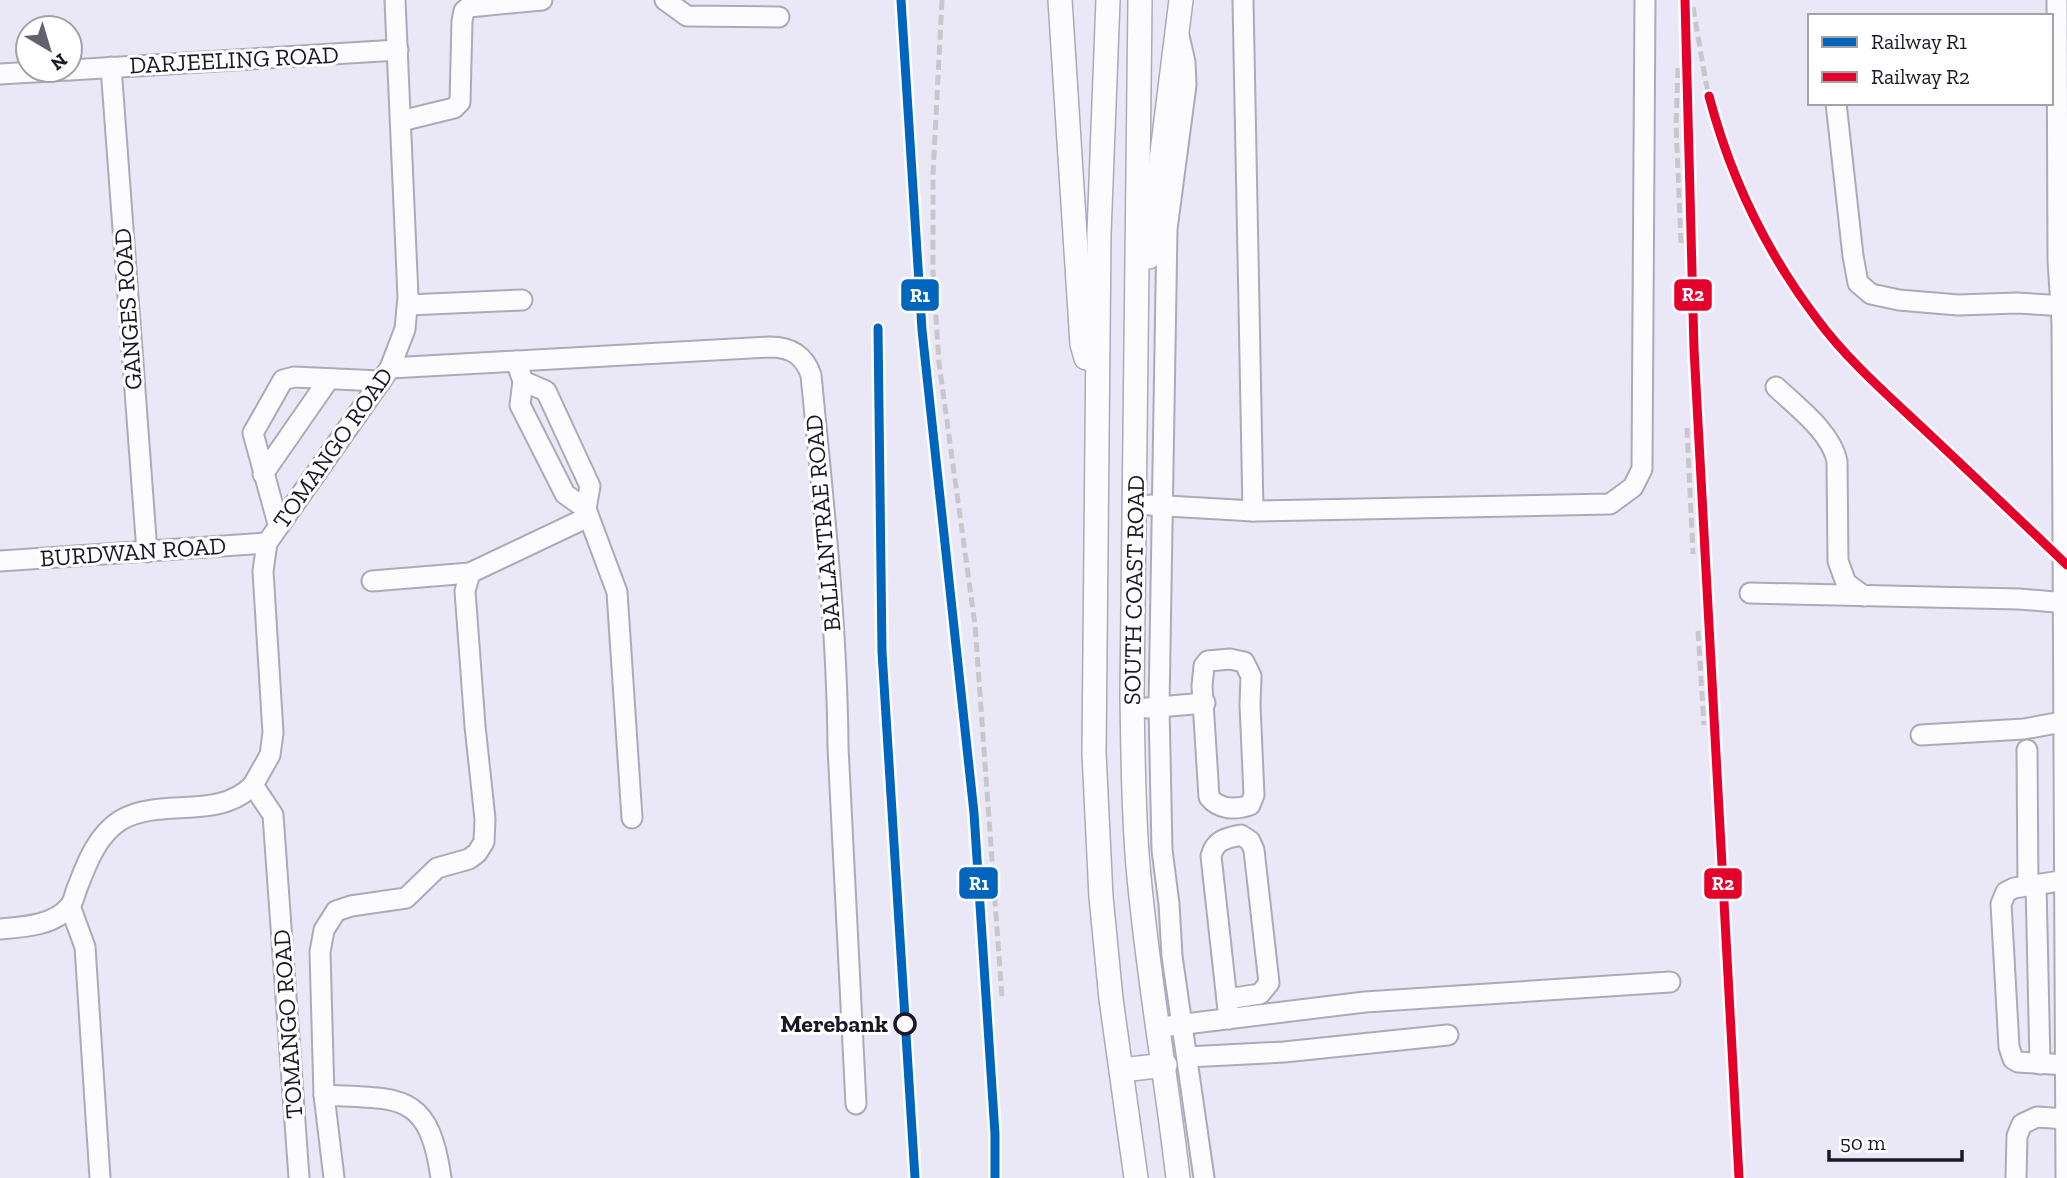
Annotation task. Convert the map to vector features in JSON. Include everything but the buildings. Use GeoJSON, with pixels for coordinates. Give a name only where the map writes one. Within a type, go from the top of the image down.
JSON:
{"type":"FeatureCollection","features":[{"type":"Feature","properties":{"kind":"main road"},"geometry":{"type":"LineString","coordinates":[[1060,0],[1082,344],[1097,391]]}},
{"type":"Feature","properties":{"kind":"main road","name":"SOUTH COAST ROAD"},"geometry":{"type":"LineString","coordinates":[[1108,0],[1099,234],[1094,753],[1097,843],[1111,999],[1136,1178]]}},
{"type":"Feature","properties":{"kind":"main road","name":"SOUTH COAST ROAD"},"geometry":{"type":"LineString","coordinates":[[1140,0],[1132,709],[1138,866],[1151,990],[1165,1065],[1178,1178]]}},
{"type":"Feature","properties":{"kind":"main road"},"geometry":{"type":"LineString","coordinates":[[1136,356],[1181,0]]}},
{"type":"Feature","properties":{"kind":"main road"},"geometry":{"type":"LineString","coordinates":[[1095,592],[1133,589]]}},
{"type":"Feature","properties":{"kind":"main road"},"geometry":{"type":"LineString","coordinates":[[1122,1070],[1165,1065]]}},
{"type":"Feature","properties":{"kind":"street","name":"TOMANGO ROAD"},"geometry":{"type":"LineString","coordinates":[[299,1178],[273,816],[253,785],[270,755],[273,733],[263,571],[267,543],[278,524],[385,375],[405,329],[408,305],[395,0]]}},
{"type":"Feature","properties":{"kind":"street"},"geometry":{"type":"LineString","coordinates":[[401,121],[454,108],[460,102],[464,11],[469,7],[542,0]]}},
{"type":"Feature","properties":{"kind":"street"},"geometry":{"type":"LineString","coordinates":[[665,0],[687,16],[779,17]]}},
{"type":"Feature","properties":{"kind":"street"},"geometry":{"type":"LineString","coordinates":[[1243,0],[1253,511]]}},
{"type":"Feature","properties":{"kind":"street"},"geometry":{"type":"LineString","coordinates":[[1135,505],[1253,511],[1610,504],[1633,487],[1642,469],[1645,0]]}},
{"type":"Feature","properties":{"kind":"street"},"geometry":{"type":"LineString","coordinates":[[2057,0],[2062,36],[2058,247],[2064,307],[2066,1178]]}},
{"type":"Feature","properties":{"kind":"street"},"geometry":{"type":"LineString","coordinates":[[1177,28],[1185,62],[1186,85],[1167,229],[1159,707],[1162,850],[1172,956],[1205,1178]]}},
{"type":"Feature","properties":{"kind":"street","name":"DARJEELING ROAD"},"geometry":{"type":"LineString","coordinates":[[84,69],[398,50]]}},
{"type":"Feature","properties":{"kind":"street","name":"GANGES ROAD"},"geometry":{"type":"LineString","coordinates":[[111,67],[147,552]]}},
{"type":"Feature","properties":{"kind":"street"},"geometry":{"type":"LineString","coordinates":[[1836,105],[1858,283],[1871,294],[1899,300],[2064,307]]}},
{"type":"Feature","properties":{"kind":"street"},"geometry":{"type":"LineString","coordinates":[[408,305],[522,300]]}},
{"type":"Feature","properties":{"kind":"street","name":"BALLANTRAE ROAD"},"geometry":{"type":"LineString","coordinates":[[263,474],[253,433],[282,380],[294,377],[329,379],[516,361],[781,347],[795,353],[808,367],[811,375],[824,519],[838,703],[856,1104]]}},
{"type":"Feature","properties":{"kind":"street"},"geometry":{"type":"LineString","coordinates":[[516,361],[523,381],[520,405],[565,495],[587,513]]}},
{"type":"Feature","properties":{"kind":"street"},"geometry":{"type":"LineString","coordinates":[[278,524],[263,474],[329,379]]}},
{"type":"Feature","properties":{"kind":"street"},"geometry":{"type":"LineString","coordinates":[[523,381],[546,391],[590,486],[587,513],[617,592],[632,818]]}},
{"type":"Feature","properties":{"kind":"street"},"geometry":{"type":"LineString","coordinates":[[1776,387],[1824,434],[1835,449],[1838,561],[1846,583],[1864,596]]}},
{"type":"Feature","properties":{"kind":"street"},"geometry":{"type":"LineString","coordinates":[[372,581],[470,573],[587,513]]}},
{"type":"Feature","properties":{"kind":"street","name":"BURDWAN ROAD"},"geometry":{"type":"LineString","coordinates":[[0,561],[267,543]]}},
{"type":"Feature","properties":{"kind":"street"},"geometry":{"type":"LineString","coordinates":[[334,1178],[324,1095],[320,952],[327,922],[336,911],[342,909],[405,898],[437,868],[469,859],[484,842],[485,819],[465,591],[470,573]]}},
{"type":"Feature","properties":{"kind":"street"},"geometry":{"type":"LineString","coordinates":[[1750,593],[2065,602]]}},
{"type":"Feature","properties":{"kind":"street"},"geometry":{"type":"LineString","coordinates":[[1230,659],[1247,665],[1251,676],[1254,778],[1254,799],[1248,806],[1223,808],[1209,797],[1205,703],[1202,687],[1206,663],[1230,659]]}},
{"type":"Feature","properties":{"kind":"street"},"geometry":{"type":"LineString","coordinates":[[1132,709],[1205,703]]}},
{"type":"Feature","properties":{"kind":"street"},"geometry":{"type":"LineString","coordinates":[[1921,735],[2024,729],[2065,721]]}},
{"type":"Feature","properties":{"kind":"street"},"geometry":{"type":"LineString","coordinates":[[2027,750],[2040,1064]]}},
{"type":"Feature","properties":{"kind":"street"},"geometry":{"type":"LineString","coordinates":[[0,929],[44,922],[70,906],[95,847],[115,824],[136,813],[223,803],[246,792],[253,785]]}},
{"type":"Feature","properties":{"kind":"street"},"geometry":{"type":"LineString","coordinates":[[1158,1027],[1182,1025],[1228,1009],[1261,994],[1269,983],[1254,850],[1250,841],[1241,835],[1222,839],[1213,848],[1211,856],[1228,1009]]}},
{"type":"Feature","properties":{"kind":"street"},"geometry":{"type":"LineString","coordinates":[[2066,880],[2014,888],[2003,897],[2008,1047],[2018,1062],[2066,1065]]}},
{"type":"Feature","properties":{"kind":"street"},"geometry":{"type":"LineString","coordinates":[[70,906],[85,947],[100,1178]]}},
{"type":"Feature","properties":{"kind":"street"},"geometry":{"type":"LineString","coordinates":[[1228,1009],[1670,982]]}},
{"type":"Feature","properties":{"kind":"street"},"geometry":{"type":"LineString","coordinates":[[1187,1057],[1284,1052],[1448,1035]]}},
{"type":"Feature","properties":{"kind":"street"},"geometry":{"type":"LineString","coordinates":[[324,1095],[389,1098],[413,1108],[427,1124],[438,1159],[440,1178]]}},
{"type":"Feature","properties":{"kind":"street"},"geometry":{"type":"LineString","coordinates":[[2016,1178],[2017,1136],[2022,1124],[2037,1117],[2066,1119]]}},
{"type":"Feature","properties":{"kind":"railway"},"geometry":{"type":"LineString","coordinates":[[942,0],[933,174],[933,273],[939,363],[975,625],[1002,998]]}},
{"type":"Feature","properties":{"kind":"railway"},"geometry":{"type":"LineString","coordinates":[[1685,0],[1694,349],[1739,1178]]}},
{"type":"Feature","properties":{"kind":"railway"},"geometry":{"type":"LineString","coordinates":[[1693,7],[1706,83],[1718,129],[1746,202],[1817,320],[1893,400],[2067,565]]}},
{"type":"Feature","properties":{"kind":"railway"},"geometry":{"type":"LineString","coordinates":[[1678,68],[1676,124],[1681,243]]}},
{"type":"Feature","properties":{"kind":"railway"},"geometry":{"type":"LineString","coordinates":[[1687,428],[1693,554]]}},
{"type":"Feature","properties":{"kind":"railway"},"geometry":{"type":"LineString","coordinates":[[1698,631],[1704,725]]}},
{"type":"Feature","properties":{"kind":"rail line","name":"R1"},"geometry":{"type":"LineString","coordinates":[[901,0],[922,330],[974,813],[995,1134],[995,1178]]}},
{"type":"Feature","properties":{"kind":"rail line","name":"R2"},"geometry":{"type":"LineString","coordinates":[[1685,0],[1694,349],[1739,1178]]}},
{"type":"Feature","properties":{"kind":"rail line","name":"R2"},"geometry":{"type":"LineString","coordinates":[[1709,96],[1728,155],[1752,213],[1782,268],[1817,319],[1870,378],[2067,565]]}},
{"type":"Feature","properties":{"kind":"rail line","name":"R1"},"geometry":{"type":"LineString","coordinates":[[878,328],[882,652],[915,1178]]}},
{"type":"Feature","properties":{"kind":"place","name":"Merebank"},"geometry":{"type":"Point","coordinates":[905,1024]}}]}
